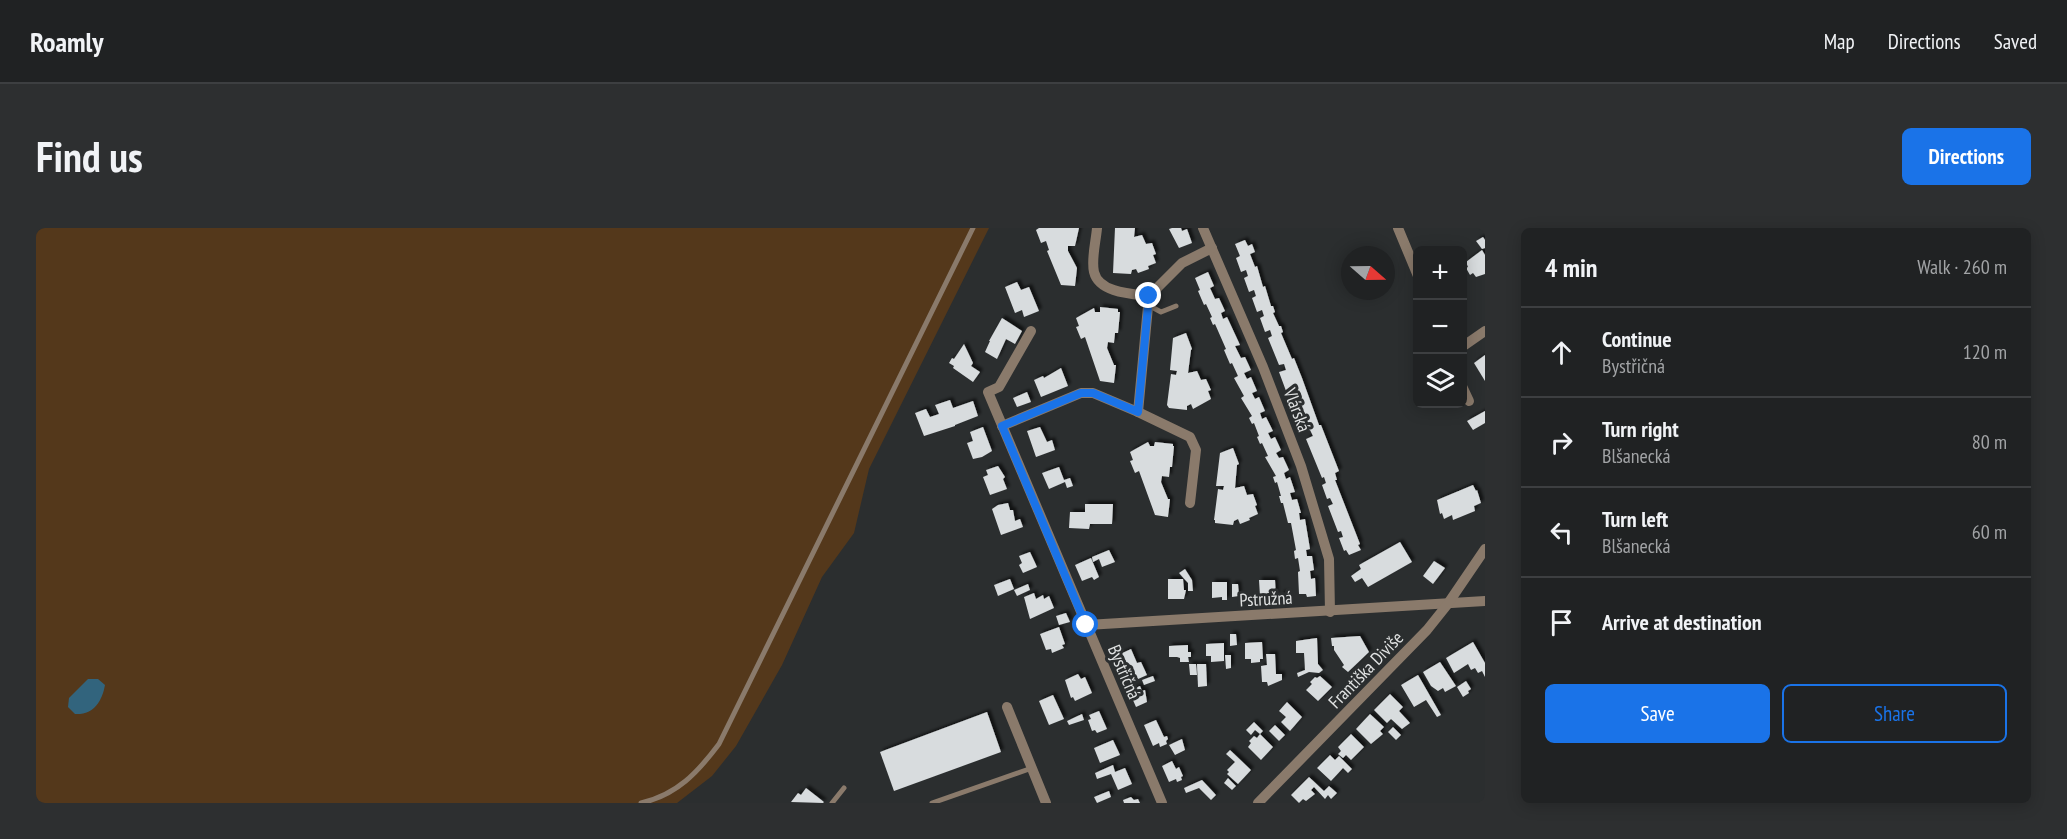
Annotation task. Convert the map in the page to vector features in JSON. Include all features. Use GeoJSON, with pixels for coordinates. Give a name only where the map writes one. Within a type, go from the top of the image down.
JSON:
{"type":"FeatureCollection","features":[{"type":"Feature","properties":{"kind":"street"},"geometry":{"type":"LineString","coordinates":[[1098,228],[1094,271],[1098,280],[1109,287],[1149,300]]}},
{"type":"Feature","properties":{"kind":"street","name":"Vlárská"},"geometry":{"type":"LineString","coordinates":[[1203,228],[1263,367],[1301,466],[1329,559],[1330,612]]}},
{"type":"Feature","properties":{"kind":"street"},"geometry":{"type":"LineString","coordinates":[[1398,228],[1413,264]]}},
{"type":"Feature","properties":{"kind":"street"},"geometry":{"type":"LineString","coordinates":[[1138,412],[1149,300],[1182,263],[1212,248]]}},
{"type":"Feature","properties":{"kind":"street","name":"Bystřičná"},"geometry":{"type":"LineString","coordinates":[[1031,331],[999,387],[988,392],[1162,803]]}},
{"type":"Feature","properties":{"kind":"street"},"geometry":{"type":"LineString","coordinates":[[1467,343],[1485,331]]}},
{"type":"Feature","properties":{"kind":"street"},"geometry":{"type":"LineString","coordinates":[[1002,426],[1081,393],[1093,393],[1190,437],[1196,450],[1190,503]]}},
{"type":"Feature","properties":{"kind":"street"},"geometry":{"type":"LineString","coordinates":[[1467,397],[1469,401]]}},
{"type":"Feature","properties":{"kind":"street","name":"Františka Diviše"},"geometry":{"type":"LineString","coordinates":[[1258,803],[1420,638],[1447,605],[1485,549]]}},
{"type":"Feature","properties":{"kind":"street","name":"Pstružná"},"geometry":{"type":"LineString","coordinates":[[1086,625],[1485,601]]}},
{"type":"Feature","properties":{"kind":"street"},"geometry":{"type":"LineString","coordinates":[[1007,707],[1047,803]]}},
{"type":"Feature","properties":{"kind":"lane"},"geometry":{"type":"LineString","coordinates":[[641,803],[650,801],[684,783],[703,765],[719,744],[973,228]]}},
{"type":"Feature","properties":{"kind":"lane"},"geometry":{"type":"LineString","coordinates":[[1149,300],[1161,312],[1176,306]]}},
{"type":"Feature","properties":{"kind":"lane"},"geometry":{"type":"LineString","coordinates":[[932,803],[1032,768]]}},
{"type":"Feature","properties":{"kind":"lane"},"geometry":{"type":"LineString","coordinates":[[832,803],[844,788]]}},
{"type":"Feature","properties":{"kind":"shaded area"},"geometry":{"type":"Polygon","coordinates":[[[36,228],[989,228],[869,469],[854,533],[822,577],[782,665],[736,746],[712,776],[677,803],[36,803],[36,228]]]}},
{"type":"Feature","properties":{"kind":"water"},"geometry":{"type":"Polygon","coordinates":[[[88,679],[98,679],[105,685],[102,696],[92,709],[82,714],[75,714],[68,707],[69,698],[88,679]]]}},
{"type":"Feature","properties":{"kind":"building"},"geometry":{"type":"Polygon","coordinates":[[[1039,228],[1079,228],[1075,246],[1068,246],[1068,251],[1077,268],[1075,286],[1061,285],[1047,251],[1049,250],[1046,241],[1041,243],[1036,230],[1039,228]]]}},
{"type":"Feature","properties":{"kind":"building"},"geometry":{"type":"Polygon","coordinates":[[[1115,228],[1135,228],[1134,237],[1142,235],[1146,244],[1152,243],[1156,263],[1148,266],[1149,269],[1138,273],[1136,269],[1132,270],[1131,274],[1113,273],[1115,228]]]}},
{"type":"Feature","properties":{"kind":"building"},"geometry":{"type":"Polygon","coordinates":[[[1181,228],[1182,231],[1187,229],[1192,243],[1179,248],[1169,229],[1181,228]]]}},
{"type":"Feature","properties":{"kind":"building"},"geometry":{"type":"Polygon","coordinates":[[[1483,237],[1485,248],[1482,249],[1476,241],[1483,237]]]}},
{"type":"Feature","properties":{"kind":"building"},"geometry":{"type":"Polygon","coordinates":[[[1245,240],[1248,246],[1252,244],[1255,252],[1250,254],[1255,267],[1257,266],[1263,287],[1265,286],[1271,306],[1273,306],[1275,312],[1273,313],[1281,326],[1283,332],[1281,333],[1292,359],[1294,358],[1339,471],[1335,473],[1337,480],[1335,480],[1361,550],[1349,555],[1346,550],[1344,551],[1339,538],[1343,537],[1341,531],[1338,532],[1328,506],[1333,504],[1330,498],[1327,499],[1322,485],[1326,483],[1324,477],[1322,478],[1306,439],[1313,436],[1310,430],[1306,431],[1295,404],[1299,402],[1297,396],[1289,399],[1279,372],[1286,370],[1284,364],[1279,365],[1268,338],[1272,336],[1270,330],[1265,332],[1260,318],[1264,316],[1262,310],[1257,312],[1252,298],[1256,296],[1254,290],[1249,292],[1244,278],[1248,276],[1246,270],[1241,272],[1236,258],[1240,256],[1235,244],[1245,240]]]}},
{"type":"Feature","properties":{"kind":"building"},"geometry":{"type":"Polygon","coordinates":[[[1482,250],[1485,255],[1485,274],[1476,277],[1473,273],[1470,275],[1467,270],[1467,261],[1482,250]]]}},
{"type":"Feature","properties":{"kind":"building"},"geometry":{"type":"Polygon","coordinates":[[[1208,272],[1214,286],[1210,288],[1215,299],[1219,298],[1225,311],[1221,313],[1223,319],[1227,317],[1240,345],[1235,346],[1241,358],[1245,357],[1251,370],[1244,373],[1247,379],[1251,377],[1257,391],[1252,393],[1255,399],[1259,397],[1265,411],[1260,413],[1262,419],[1266,417],[1273,431],[1268,433],[1271,439],[1275,437],[1281,450],[1276,453],[1279,458],[1283,457],[1289,470],[1284,473],[1286,479],[1290,477],[1295,492],[1290,493],[1292,500],[1297,499],[1301,513],[1299,513],[1300,520],[1305,519],[1310,549],[1306,550],[1307,556],[1312,556],[1314,570],[1310,571],[1311,579],[1315,578],[1316,596],[1307,597],[1306,594],[1299,594],[1298,558],[1295,559],[1294,551],[1296,550],[1291,523],[1288,523],[1283,503],[1281,503],[1277,482],[1275,483],[1273,477],[1276,476],[1265,457],[1268,456],[1257,437],[1259,436],[1254,423],[1252,424],[1249,418],[1252,416],[1241,398],[1244,396],[1234,378],[1238,376],[1232,363],[1230,364],[1224,350],[1226,349],[1210,318],[1212,317],[1198,291],[1200,290],[1195,278],[1208,272]]]}},
{"type":"Feature","properties":{"kind":"building"},"geometry":{"type":"Polygon","coordinates":[[[1017,282],[1021,290],[1029,287],[1039,311],[1024,317],[1022,310],[1015,313],[1005,287],[1017,282]]]}},
{"type":"Feature","properties":{"kind":"building"},"geometry":{"type":"Polygon","coordinates":[[[1100,307],[1118,309],[1120,312],[1118,333],[1115,333],[1114,343],[1108,342],[1107,348],[1116,365],[1114,383],[1100,381],[1085,337],[1081,339],[1076,327],[1079,326],[1076,318],[1094,308],[1095,312],[1100,312],[1100,307]]]}},
{"type":"Feature","properties":{"kind":"building"},"geometry":{"type":"Polygon","coordinates":[[[1002,318],[1022,331],[1015,344],[1006,339],[997,359],[985,352],[1002,318]]]}},
{"type":"Feature","properties":{"kind":"building"},"geometry":{"type":"Polygon","coordinates":[[[1186,333],[1192,349],[1188,373],[1197,371],[1201,380],[1206,379],[1211,390],[1208,391],[1211,399],[1193,409],[1191,404],[1187,406],[1187,410],[1169,408],[1167,405],[1171,374],[1176,375],[1177,371],[1170,370],[1173,338],[1186,333]]]}},
{"type":"Feature","properties":{"kind":"building"},"geometry":{"type":"Polygon","coordinates":[[[964,344],[973,363],[971,366],[980,372],[973,382],[949,363],[964,344]]]}},
{"type":"Feature","properties":{"kind":"building"},"geometry":{"type":"Polygon","coordinates":[[[1485,355],[1485,381],[1474,363],[1485,355]]]}},
{"type":"Feature","properties":{"kind":"building"},"geometry":{"type":"Polygon","coordinates":[[[1061,368],[1068,386],[1041,397],[1034,380],[1043,376],[1044,378],[1061,368]]]}},
{"type":"Feature","properties":{"kind":"building"},"geometry":{"type":"Polygon","coordinates":[[[1027,392],[1031,402],[1017,407],[1013,398],[1027,392]]]}},
{"type":"Feature","properties":{"kind":"building"},"geometry":{"type":"Polygon","coordinates":[[[950,400],[953,408],[973,401],[978,416],[924,436],[915,413],[926,409],[930,417],[939,414],[935,405],[950,400]]]}},
{"type":"Feature","properties":{"kind":"building"},"geometry":{"type":"Polygon","coordinates":[[[1485,411],[1485,423],[1473,430],[1467,421],[1485,411]]]}},
{"type":"Feature","properties":{"kind":"building"},"geometry":{"type":"Polygon","coordinates":[[[983,427],[992,451],[973,459],[967,443],[973,441],[970,432],[983,427]]]}},
{"type":"Feature","properties":{"kind":"building"},"geometry":{"type":"Polygon","coordinates":[[[1040,427],[1047,442],[1052,440],[1055,450],[1036,457],[1027,431],[1040,427]]]}},
{"type":"Feature","properties":{"kind":"building"},"geometry":{"type":"Polygon","coordinates":[[[1148,442],[1150,446],[1154,446],[1155,442],[1174,446],[1169,477],[1162,476],[1161,482],[1170,499],[1168,517],[1155,515],[1139,471],[1135,473],[1130,461],[1133,460],[1130,452],[1148,442]]]}},
{"type":"Feature","properties":{"kind":"building"},"geometry":{"type":"Polygon","coordinates":[[[1233,448],[1239,464],[1237,465],[1235,488],[1244,486],[1247,495],[1253,494],[1258,514],[1240,524],[1238,519],[1233,525],[1215,523],[1218,489],[1223,490],[1224,486],[1216,486],[1220,453],[1233,448]]]}},
{"type":"Feature","properties":{"kind":"building"},"geometry":{"type":"Polygon","coordinates":[[[998,466],[1005,477],[1003,479],[1007,489],[990,495],[983,477],[988,475],[986,470],[998,466]]]}},
{"type":"Feature","properties":{"kind":"building"},"geometry":{"type":"Polygon","coordinates":[[[1059,467],[1064,480],[1070,478],[1073,486],[1067,488],[1065,482],[1049,489],[1042,473],[1059,467]]]}},
{"type":"Feature","properties":{"kind":"building"},"geometry":{"type":"Polygon","coordinates":[[[1473,485],[1481,503],[1474,506],[1475,511],[1453,520],[1452,515],[1444,519],[1442,513],[1440,514],[1437,500],[1473,485]]]}},
{"type":"Feature","properties":{"kind":"building"},"geometry":{"type":"Polygon","coordinates":[[[1008,503],[1010,510],[1013,510],[1015,521],[1020,519],[1023,527],[1001,535],[992,509],[1008,503]]]}},
{"type":"Feature","properties":{"kind":"building"},"geometry":{"type":"Polygon","coordinates":[[[1085,504],[1113,504],[1112,524],[1090,524],[1089,529],[1069,528],[1070,512],[1085,512],[1085,504]]]}},
{"type":"Feature","properties":{"kind":"building"},"geometry":{"type":"Polygon","coordinates":[[[1400,542],[1412,562],[1368,587],[1362,578],[1355,582],[1351,576],[1361,569],[1359,565],[1400,542]]]}},
{"type":"Feature","properties":{"kind":"building"},"geometry":{"type":"Polygon","coordinates":[[[1109,550],[1115,562],[1102,567],[1099,559],[1093,562],[1092,557],[1109,550]]]}},
{"type":"Feature","properties":{"kind":"building"},"geometry":{"type":"Polygon","coordinates":[[[1030,552],[1037,567],[1023,573],[1019,565],[1022,563],[1019,556],[1030,552]]]}},
{"type":"Feature","properties":{"kind":"building"},"geometry":{"type":"Polygon","coordinates":[[[1091,558],[1099,577],[1082,581],[1075,565],[1091,558]]]}},
{"type":"Feature","properties":{"kind":"building"},"geometry":{"type":"Polygon","coordinates":[[[1434,561],[1445,568],[1433,584],[1423,576],[1434,561]]]}},
{"type":"Feature","properties":{"kind":"building"},"geometry":{"type":"Polygon","coordinates":[[[1185,569],[1192,580],[1193,591],[1188,591],[1188,583],[1179,573],[1185,569]]]}},
{"type":"Feature","properties":{"kind":"building"},"geometry":{"type":"Polygon","coordinates":[[[1010,579],[1014,589],[998,596],[994,585],[1010,579]]]}},
{"type":"Feature","properties":{"kind":"building"},"geometry":{"type":"Polygon","coordinates":[[[1168,579],[1183,579],[1184,590],[1186,590],[1184,599],[1168,599],[1168,579]]]}},
{"type":"Feature","properties":{"kind":"building"},"geometry":{"type":"Polygon","coordinates":[[[1259,580],[1275,580],[1276,598],[1267,598],[1267,595],[1260,596],[1259,580]]]}},
{"type":"Feature","properties":{"kind":"building"},"geometry":{"type":"Polygon","coordinates":[[[1212,582],[1227,582],[1227,600],[1222,600],[1222,597],[1212,598],[1212,582]]]}},
{"type":"Feature","properties":{"kind":"building"},"geometry":{"type":"Polygon","coordinates":[[[1028,584],[1030,590],[1017,596],[1014,590],[1028,584]]]}},
{"type":"Feature","properties":{"kind":"building"},"geometry":{"type":"Polygon","coordinates":[[[1232,584],[1238,584],[1239,596],[1232,597],[1232,584]]]}},
{"type":"Feature","properties":{"kind":"building"},"geometry":{"type":"Polygon","coordinates":[[[1034,593],[1036,599],[1043,595],[1044,599],[1049,596],[1054,608],[1030,619],[1024,597],[1034,593]]]}},
{"type":"Feature","properties":{"kind":"building"},"geometry":{"type":"Polygon","coordinates":[[[1281,593],[1286,593],[1287,604],[1281,604],[1281,593]]]}},
{"type":"Feature","properties":{"kind":"building"},"geometry":{"type":"Polygon","coordinates":[[[1066,613],[1070,622],[1059,625],[1056,616],[1066,613]]]}},
{"type":"Feature","properties":{"kind":"building"},"geometry":{"type":"Polygon","coordinates":[[[1059,627],[1065,644],[1062,645],[1064,648],[1052,653],[1051,649],[1046,650],[1040,634],[1059,627]]]}},
{"type":"Feature","properties":{"kind":"building"},"geometry":{"type":"Polygon","coordinates":[[[1230,634],[1236,634],[1237,645],[1230,646],[1230,634]]]}},
{"type":"Feature","properties":{"kind":"building"},"geometry":{"type":"Polygon","coordinates":[[[1360,636],[1369,652],[1348,672],[1342,667],[1344,665],[1332,646],[1331,638],[1360,636]]]}},
{"type":"Feature","properties":{"kind":"building"},"geometry":{"type":"Polygon","coordinates":[[[1317,638],[1318,664],[1323,670],[1319,673],[1309,672],[1298,677],[1297,673],[1305,670],[1304,653],[1296,653],[1296,641],[1317,638]]]}},
{"type":"Feature","properties":{"kind":"building"},"geometry":{"type":"Polygon","coordinates":[[[1262,642],[1263,659],[1260,659],[1260,662],[1251,663],[1251,659],[1245,659],[1245,643],[1262,642]]]}},
{"type":"Feature","properties":{"kind":"building"},"geometry":{"type":"Polygon","coordinates":[[[1473,642],[1485,663],[1485,677],[1482,671],[1478,673],[1475,668],[1471,670],[1468,664],[1454,673],[1446,658],[1473,642]]]}},
{"type":"Feature","properties":{"kind":"building"},"geometry":{"type":"Polygon","coordinates":[[[1224,643],[1224,661],[1211,662],[1211,656],[1206,656],[1206,644],[1224,643]]]}},
{"type":"Feature","properties":{"kind":"building"},"geometry":{"type":"Polygon","coordinates":[[[1188,645],[1188,652],[1191,652],[1191,657],[1188,657],[1189,662],[1180,662],[1180,658],[1169,657],[1169,646],[1188,645]]]}},
{"type":"Feature","properties":{"kind":"building"},"geometry":{"type":"Polygon","coordinates":[[[1131,649],[1137,663],[1141,662],[1147,675],[1127,684],[1114,657],[1131,649]]]}},
{"type":"Feature","properties":{"kind":"building"},"geometry":{"type":"Polygon","coordinates":[[[1266,654],[1275,654],[1276,674],[1282,674],[1282,680],[1268,686],[1267,682],[1262,682],[1261,666],[1267,665],[1266,654]]]}},
{"type":"Feature","properties":{"kind":"building"},"geometry":{"type":"Polygon","coordinates":[[[1225,655],[1231,655],[1231,668],[1226,669],[1225,655]]]}},
{"type":"Feature","properties":{"kind":"building"},"geometry":{"type":"Polygon","coordinates":[[[1440,662],[1456,686],[1445,692],[1443,688],[1438,691],[1431,686],[1423,672],[1440,662]]]}},
{"type":"Feature","properties":{"kind":"building"},"geometry":{"type":"Polygon","coordinates":[[[1189,664],[1196,664],[1197,675],[1190,675],[1189,664]]]}},
{"type":"Feature","properties":{"kind":"building"},"geometry":{"type":"Polygon","coordinates":[[[1197,664],[1206,664],[1207,686],[1198,687],[1197,664]]]}},
{"type":"Feature","properties":{"kind":"building"},"geometry":{"type":"Polygon","coordinates":[[[1078,674],[1081,679],[1085,677],[1092,693],[1075,701],[1073,697],[1071,698],[1065,680],[1078,674]]]}},
{"type":"Feature","properties":{"kind":"building"},"geometry":{"type":"Polygon","coordinates":[[[1418,675],[1441,715],[1437,717],[1426,700],[1414,707],[1401,685],[1418,675]]]}},
{"type":"Feature","properties":{"kind":"building"},"geometry":{"type":"Polygon","coordinates":[[[1153,676],[1155,681],[1144,685],[1142,680],[1153,676]]]}},
{"type":"Feature","properties":{"kind":"building"},"geometry":{"type":"Polygon","coordinates":[[[1320,676],[1332,687],[1318,701],[1306,690],[1315,677],[1320,676]]]}},
{"type":"Feature","properties":{"kind":"building"},"geometry":{"type":"Polygon","coordinates":[[[1466,681],[1471,689],[1463,697],[1457,687],[1466,681]]]}},
{"type":"Feature","properties":{"kind":"building"},"geometry":{"type":"Polygon","coordinates":[[[1140,686],[1142,691],[1145,690],[1147,702],[1136,707],[1129,691],[1140,686]]]}},
{"type":"Feature","properties":{"kind":"building"},"geometry":{"type":"Polygon","coordinates":[[[1390,694],[1403,707],[1399,711],[1410,723],[1402,729],[1391,719],[1387,723],[1374,710],[1390,694]]]}},
{"type":"Feature","properties":{"kind":"building"},"geometry":{"type":"Polygon","coordinates":[[[1053,695],[1064,719],[1049,725],[1039,701],[1053,695]]]}},
{"type":"Feature","properties":{"kind":"building"},"geometry":{"type":"Polygon","coordinates":[[[1287,702],[1302,717],[1290,731],[1281,722],[1286,717],[1279,711],[1287,702]]]}},
{"type":"Feature","properties":{"kind":"building"},"geometry":{"type":"Polygon","coordinates":[[[1099,711],[1107,729],[1097,733],[1095,730],[1092,731],[1088,720],[1091,719],[1089,715],[1099,711]]]}},
{"type":"Feature","properties":{"kind":"building"},"geometry":{"type":"Polygon","coordinates":[[[987,712],[1001,752],[894,791],[880,752],[987,712]]]}},
{"type":"Feature","properties":{"kind":"building"},"geometry":{"type":"Polygon","coordinates":[[[1082,714],[1084,720],[1069,725],[1067,721],[1082,714]]]}},
{"type":"Feature","properties":{"kind":"building"},"geometry":{"type":"Polygon","coordinates":[[[1370,714],[1384,727],[1380,731],[1383,734],[1371,744],[1356,729],[1370,714]]]}},
{"type":"Feature","properties":{"kind":"building"},"geometry":{"type":"Polygon","coordinates":[[[1156,720],[1164,737],[1167,736],[1168,739],[1167,744],[1160,747],[1159,743],[1153,746],[1144,725],[1156,720]]]}},
{"type":"Feature","properties":{"kind":"building"},"geometry":{"type":"Polygon","coordinates":[[[1254,722],[1263,731],[1260,734],[1255,730],[1251,735],[1246,730],[1254,722]]]}},
{"type":"Feature","properties":{"kind":"building"},"geometry":{"type":"Polygon","coordinates":[[[1275,725],[1285,735],[1279,741],[1269,731],[1275,725]]]}},
{"type":"Feature","properties":{"kind":"building"},"geometry":{"type":"Polygon","coordinates":[[[1393,727],[1401,735],[1396,740],[1388,732],[1393,727]]]}},
{"type":"Feature","properties":{"kind":"building"},"geometry":{"type":"Polygon","coordinates":[[[1260,734],[1273,747],[1261,760],[1248,747],[1251,743],[1249,741],[1260,734]]]}},
{"type":"Feature","properties":{"kind":"building"},"geometry":{"type":"Polygon","coordinates":[[[1351,734],[1364,747],[1351,760],[1346,755],[1343,758],[1338,754],[1341,751],[1338,747],[1351,734]]]}},
{"type":"Feature","properties":{"kind":"building"},"geometry":{"type":"Polygon","coordinates":[[[1182,739],[1185,750],[1175,755],[1169,745],[1182,739]]]}},
{"type":"Feature","properties":{"kind":"building"},"geometry":{"type":"Polygon","coordinates":[[[1113,740],[1120,755],[1100,763],[1094,748],[1113,740]]]}},
{"type":"Feature","properties":{"kind":"building"},"geometry":{"type":"Polygon","coordinates":[[[1230,750],[1251,770],[1238,784],[1227,774],[1229,772],[1227,770],[1235,762],[1226,754],[1230,750]]]}},
{"type":"Feature","properties":{"kind":"building"},"geometry":{"type":"Polygon","coordinates":[[[1330,755],[1335,760],[1339,756],[1352,769],[1348,773],[1343,768],[1331,781],[1317,768],[1330,755]]]}},
{"type":"Feature","properties":{"kind":"building"},"geometry":{"type":"Polygon","coordinates":[[[1172,761],[1176,769],[1179,767],[1183,776],[1182,780],[1177,782],[1176,779],[1169,782],[1162,766],[1172,761]]]}},
{"type":"Feature","properties":{"kind":"building"},"geometry":{"type":"Polygon","coordinates":[[[1113,765],[1115,772],[1125,768],[1132,784],[1118,790],[1111,774],[1097,779],[1095,773],[1113,765]]]}},
{"type":"Feature","properties":{"kind":"building"},"geometry":{"type":"Polygon","coordinates":[[[1309,777],[1324,791],[1329,786],[1337,793],[1331,799],[1328,795],[1325,799],[1314,787],[1311,790],[1315,794],[1299,803],[1291,795],[1309,777]]]}},
{"type":"Feature","properties":{"kind":"building"},"geometry":{"type":"Polygon","coordinates":[[[1228,778],[1236,786],[1232,790],[1224,783],[1228,778]]]}},
{"type":"Feature","properties":{"kind":"building"},"geometry":{"type":"Polygon","coordinates":[[[1202,780],[1216,795],[1211,800],[1199,788],[1186,793],[1184,788],[1202,780]]]}},
{"type":"Feature","properties":{"kind":"building"},"geometry":{"type":"Polygon","coordinates":[[[806,788],[824,802],[791,802],[798,793],[801,795],[806,788]]]}},
{"type":"Feature","properties":{"kind":"building"},"geometry":{"type":"Polygon","coordinates":[[[1109,791],[1111,797],[1097,803],[1094,797],[1109,791]]]}},
{"type":"Feature","properties":{"kind":"building"},"geometry":{"type":"Polygon","coordinates":[[[1131,797],[1134,800],[1138,799],[1140,803],[1124,803],[1123,800],[1131,797]]]}},
{"type":"Feature","properties":{"kind":"route"},"geometry":{"type":"LineString","coordinates":[[1086,625],[1002,426],[1081,393],[1093,393],[1138,412],[1149,296]]}}]}
